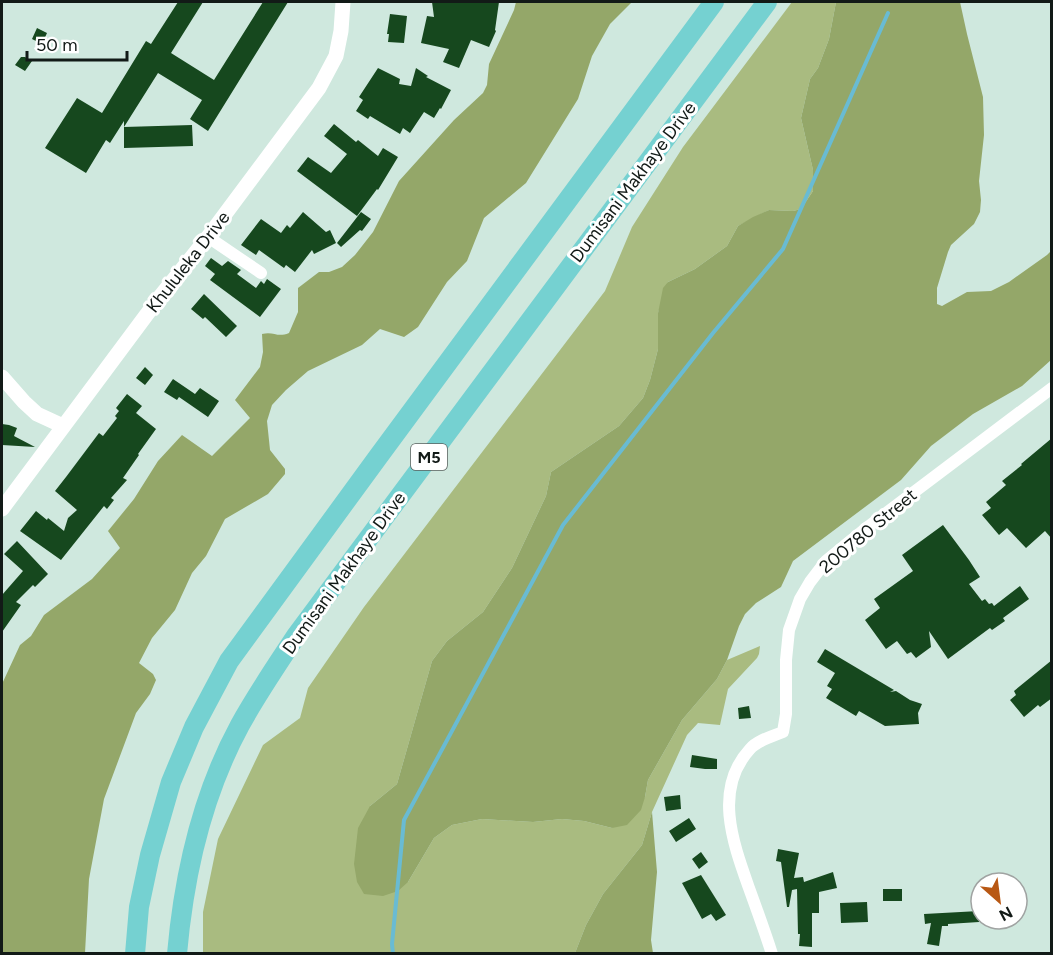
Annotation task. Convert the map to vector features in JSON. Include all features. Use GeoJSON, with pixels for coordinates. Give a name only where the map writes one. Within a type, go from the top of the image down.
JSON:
{"type":"FeatureCollection","features":[{"type":"Feature","properties":{"kind":"main road","name":"M5"},"geometry":{"type":"LineString","coordinates":[[135,954],[141,897],[167,792],[183,750],[229,662],[714,2]]}},
{"type":"Feature","properties":{"kind":"main road","name":"Dumisani Makhaye Drive"},"geometry":{"type":"LineString","coordinates":[[177,954],[186,888],[202,814],[225,755],[254,699],[296,636],[767,2]]}},
{"type":"Feature","properties":{"kind":"street","name":"Khululeka Drive"},"geometry":{"type":"LineString","coordinates":[[2,509],[319,88],[336,56],[341,32],[343,2]]}},
{"type":"Feature","properties":{"kind":"street"},"geometry":{"type":"LineString","coordinates":[[208,237],[261,273]]}},
{"type":"Feature","properties":{"kind":"street"},"geometry":{"type":"LineString","coordinates":[[2,377],[37,414],[63,426]]}},
{"type":"Feature","properties":{"kind":"street","name":"200780 Street"},"geometry":{"type":"LineString","coordinates":[[772,954],[735,847],[729,813],[729,791],[738,765],[752,747],[783,732],[786,714],[786,660],[789,630],[800,599],[826,561],[1052,388]]}},
{"type":"Feature","properties":{"kind":"green space"},"geometry":{"type":"Polygon","coordinates":[[[516,2],[632,2],[610,24],[592,56],[578,99],[526,183],[484,218],[467,261],[447,282],[418,327],[404,337],[380,329],[362,345],[308,371],[272,405],[267,421],[270,450],[285,469],[285,474],[268,494],[225,519],[206,556],[192,573],[175,610],[152,638],[139,663],[153,674],[156,680],[150,694],[136,713],[104,799],[89,879],[85,953],[2,953],[2,684],[20,645],[31,636],[44,615],[92,579],[120,548],[108,531],[134,499],[158,461],[182,435],[212,456],[250,418],[235,400],[260,367],[263,352],[262,334],[289,333],[298,312],[298,288],[319,272],[329,272],[342,267],[355,255],[373,232],[399,181],[454,120],[483,93],[487,85],[489,64],[516,2]]]}},
{"type":"Feature","properties":{"kind":"green space"},"geometry":{"type":"Polygon","coordinates":[[[792,2],[836,2],[829,39],[818,68],[810,79],[801,118],[813,170],[813,191],[801,209],[769,210],[738,226],[727,246],[695,269],[668,282],[658,313],[658,349],[643,398],[619,426],[551,472],[546,496],[512,568],[483,612],[447,641],[432,661],[397,784],[370,806],[408,882],[434,838],[452,825],[482,819],[533,822],[562,819],[584,821],[612,828],[645,797],[648,780],[682,720],[717,679],[727,660],[760,646],[757,658],[728,689],[720,725],[698,723],[687,735],[652,812],[642,845],[603,894],[586,925],[575,953],[203,954],[203,912],[218,839],[263,745],[300,718],[308,688],[364,607],[605,291],[632,227],[683,147],[792,2]]]}},
{"type":"Feature","properties":{"kind":"green space"},"geometry":{"type":"Polygon","coordinates":[[[836,2],[960,2],[983,97],[984,135],[979,181],[981,200],[980,212],[974,224],[951,245],[948,252],[937,288],[937,304],[942,306],[967,292],[991,291],[1009,282],[1051,251],[1051,360],[1022,386],[973,414],[931,446],[901,480],[793,561],[781,587],[756,603],[745,614],[717,679],[682,720],[648,780],[641,810],[627,825],[612,828],[584,821],[562,819],[533,822],[482,819],[452,825],[434,838],[408,882],[398,891],[383,896],[364,894],[357,882],[354,864],[358,828],[370,806],[397,784],[432,661],[447,641],[483,612],[512,568],[546,496],[551,472],[619,426],[643,398],[658,349],[658,313],[663,288],[668,282],[695,269],[727,246],[738,226],[769,210],[801,209],[813,191],[813,170],[801,118],[810,79],[818,68],[829,39],[836,2]]]}},
{"type":"Feature","properties":{"kind":"green space"},"geometry":{"type":"Polygon","coordinates":[[[652,812],[657,872],[651,940],[653,953],[575,953],[586,925],[603,894],[642,845],[652,812]]]}},
{"type":"Feature","properties":{"kind":"building"},"geometry":{"type":"Polygon","coordinates":[[[178,2],[203,2],[171,53],[214,80],[263,2],[288,2],[208,131],[190,119],[202,100],[158,73],[124,127],[124,121],[110,143],[106,140],[86,173],[45,148],[77,98],[102,113],[146,41],[151,44],[178,2]]]}},
{"type":"Feature","properties":{"kind":"building"},"geometry":{"type":"Polygon","coordinates":[[[432,2],[499,2],[496,31],[489,47],[471,40],[459,68],[443,62],[449,49],[421,43],[427,16],[434,17],[432,2]]]}},
{"type":"Feature","properties":{"kind":"building"},"geometry":{"type":"Polygon","coordinates":[[[390,14],[407,16],[404,43],[388,42],[390,14]]]}},
{"type":"Feature","properties":{"kind":"building"},"geometry":{"type":"Polygon","coordinates":[[[37,28],[47,33],[42,44],[32,39],[37,28]]]}},
{"type":"Feature","properties":{"kind":"building"},"geometry":{"type":"Polygon","coordinates":[[[21,57],[32,61],[25,71],[15,65],[21,57]]]}},
{"type":"Feature","properties":{"kind":"building"},"geometry":{"type":"Polygon","coordinates":[[[378,68],[400,79],[399,84],[411,86],[416,68],[428,76],[426,77],[451,90],[434,118],[424,112],[410,133],[403,128],[400,134],[370,116],[368,119],[356,111],[363,100],[359,97],[378,68]]]}},
{"type":"Feature","properties":{"kind":"building"},"geometry":{"type":"Polygon","coordinates":[[[334,124],[378,156],[383,148],[398,157],[378,190],[357,216],[297,171],[308,157],[331,173],[347,154],[324,136],[334,124]]]}},
{"type":"Feature","properties":{"kind":"building"},"geometry":{"type":"Polygon","coordinates":[[[192,125],[193,146],[124,148],[124,127],[192,125]]]}},
{"type":"Feature","properties":{"kind":"building"},"geometry":{"type":"Polygon","coordinates":[[[303,212],[326,232],[330,230],[336,243],[314,254],[312,250],[295,272],[286,265],[284,268],[259,250],[256,255],[241,245],[261,219],[281,233],[287,225],[290,228],[303,212]]]}},
{"type":"Feature","properties":{"kind":"building"},"geometry":{"type":"Polygon","coordinates":[[[361,212],[371,219],[362,231],[360,230],[341,247],[337,243],[361,212]]]}},
{"type":"Feature","properties":{"kind":"building"},"geometry":{"type":"Polygon","coordinates":[[[211,258],[222,266],[228,261],[241,270],[237,274],[256,288],[261,281],[264,284],[267,279],[281,289],[260,317],[210,280],[215,274],[205,266],[211,258]]]}},
{"type":"Feature","properties":{"kind":"building"},"geometry":{"type":"Polygon","coordinates":[[[204,294],[237,326],[226,337],[205,317],[203,319],[191,309],[204,294]]]}},
{"type":"Feature","properties":{"kind":"building"},"geometry":{"type":"Polygon","coordinates":[[[145,367],[153,375],[145,385],[136,378],[145,367]]]}},
{"type":"Feature","properties":{"kind":"building"},"geometry":{"type":"Polygon","coordinates":[[[173,379],[195,394],[200,388],[219,401],[208,417],[179,397],[177,400],[164,392],[173,379]]]}},
{"type":"Feature","properties":{"kind":"building"},"geometry":{"type":"Polygon","coordinates":[[[127,394],[142,406],[136,413],[156,429],[123,478],[127,480],[111,498],[114,500],[107,509],[104,506],[61,560],[20,531],[36,511],[64,531],[68,518],[77,510],[55,491],[99,433],[103,436],[117,418],[115,416],[119,411],[116,408],[127,394]]]}},
{"type":"Feature","properties":{"kind":"building"},"geometry":{"type":"Polygon","coordinates":[[[2,424],[17,428],[14,436],[35,447],[2,445],[2,424]]]}},
{"type":"Feature","properties":{"kind":"building"},"geometry":{"type":"Polygon","coordinates":[[[1052,438],[1052,539],[1045,531],[1026,548],[1007,528],[999,535],[982,515],[991,508],[986,502],[1006,485],[1002,481],[1052,438]]]}},
{"type":"Feature","properties":{"kind":"building"},"geometry":{"type":"Polygon","coordinates":[[[943,525],[980,577],[969,584],[982,601],[985,599],[994,606],[1020,586],[1029,599],[1003,618],[1005,621],[992,630],[990,628],[948,659],[929,631],[931,647],[916,658],[911,652],[907,654],[897,641],[886,649],[865,620],[880,608],[874,599],[913,571],[902,555],[943,525]]]}},
{"type":"Feature","properties":{"kind":"building"},"geometry":{"type":"Polygon","coordinates":[[[17,541],[48,574],[16,602],[21,605],[2,632],[2,595],[23,571],[4,554],[17,541]]]}},
{"type":"Feature","properties":{"kind":"building"},"geometry":{"type":"Polygon","coordinates":[[[825,649],[894,690],[890,692],[896,691],[922,704],[918,713],[919,724],[885,726],[859,711],[856,716],[826,698],[832,689],[827,686],[835,673],[817,662],[825,649]]]}},
{"type":"Feature","properties":{"kind":"building"},"geometry":{"type":"Polygon","coordinates":[[[1052,660],[1052,698],[1040,707],[1038,705],[1024,717],[1010,700],[1016,695],[1014,691],[1052,660]]]}},
{"type":"Feature","properties":{"kind":"building"},"geometry":{"type":"Polygon","coordinates":[[[749,706],[751,718],[739,719],[738,708],[749,706]]]}},
{"type":"Feature","properties":{"kind":"building"},"geometry":{"type":"Polygon","coordinates":[[[692,755],[717,759],[717,769],[690,767],[692,755]]]}},
{"type":"Feature","properties":{"kind":"building"},"geometry":{"type":"Polygon","coordinates":[[[680,795],[681,809],[666,811],[664,797],[680,795]]]}},
{"type":"Feature","properties":{"kind":"building"},"geometry":{"type":"Polygon","coordinates":[[[689,818],[696,829],[676,842],[669,831],[689,818]]]}},
{"type":"Feature","properties":{"kind":"building"},"geometry":{"type":"Polygon","coordinates":[[[778,849],[799,853],[794,878],[803,877],[804,882],[833,872],[837,888],[819,892],[819,913],[812,913],[812,947],[799,946],[797,889],[792,890],[789,907],[787,907],[781,862],[776,861],[778,849]]]}},
{"type":"Feature","properties":{"kind":"building"},"geometry":{"type":"Polygon","coordinates":[[[701,852],[708,862],[699,869],[692,859],[701,852]]]}},
{"type":"Feature","properties":{"kind":"building"},"geometry":{"type":"Polygon","coordinates":[[[701,875],[726,915],[716,921],[711,914],[702,919],[682,883],[701,875]]]}},
{"type":"Feature","properties":{"kind":"building"},"geometry":{"type":"Polygon","coordinates":[[[883,889],[902,889],[902,901],[883,901],[883,889]]]}},
{"type":"Feature","properties":{"kind":"building"},"geometry":{"type":"Polygon","coordinates":[[[867,902],[868,922],[841,923],[840,903],[867,902]]]}},
{"type":"Feature","properties":{"kind":"building"},"geometry":{"type":"Polygon","coordinates":[[[969,912],[969,923],[942,926],[939,946],[927,944],[931,923],[925,924],[924,914],[969,912]]]}},
{"type":"Feature","properties":{"kind":"waterway"},"geometry":{"type":"LineString","coordinates":[[393,954],[392,944],[404,820],[563,525],[713,333],[783,249],[888,13]]}}]}
